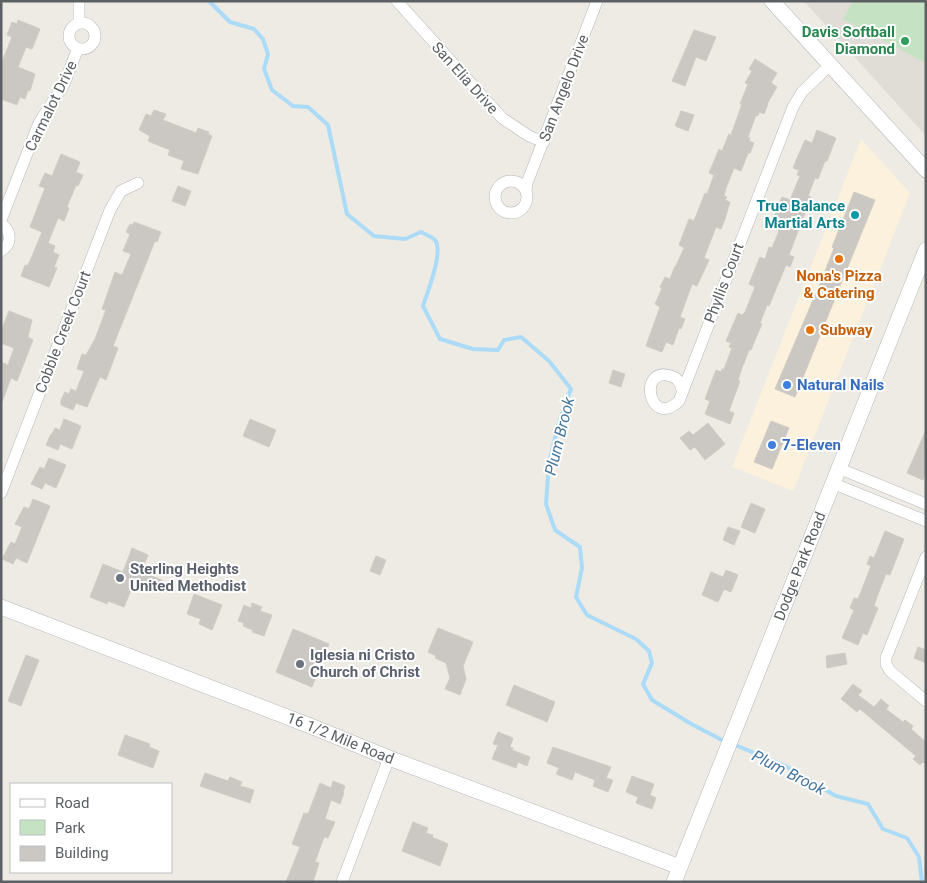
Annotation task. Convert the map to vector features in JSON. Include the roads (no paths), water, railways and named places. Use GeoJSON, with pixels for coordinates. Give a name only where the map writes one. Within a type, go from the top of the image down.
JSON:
{"type":"FeatureCollection","features":[{"type":"Feature","properties":{"kind":"street"},"geometry":{"type":"LineString","coordinates":[[79,1],[79,23]]}},
{"type":"Feature","properties":{"kind":"street","name":"San Elia Drive"},"geometry":{"type":"LineString","coordinates":[[397,1],[502,118],[529,136],[544,142]]}},
{"type":"Feature","properties":{"kind":"street","name":"San Angelo Drive"},"geometry":{"type":"LineString","coordinates":[[530,175],[502,183],[495,191],[494,202],[500,210],[510,214],[520,210],[526,202],[526,191],[530,175],[597,1]]}},
{"type":"Feature","properties":{"kind":"street"},"geometry":{"type":"LineString","coordinates":[[772,1],[926,170]]}},
{"type":"Feature","properties":{"kind":"street"},"geometry":{"type":"LineString","coordinates":[[79,23],[88,24],[94,30],[95,39],[90,46],[78,48],[71,44],[69,36],[72,28],[79,23]]}},
{"type":"Feature","properties":{"kind":"street","name":"Carmalot Drive"},"geometry":{"type":"LineString","coordinates":[[1,220],[39,123],[64,84],[78,48]]}},
{"type":"Feature","properties":{"kind":"street","name":"Phyllis Court"},"geometry":{"type":"LineString","coordinates":[[690,372],[674,377],[663,375],[654,380],[649,390],[652,400],[660,407],[670,407],[679,401],[793,107],[802,92],[830,65]]}},
{"type":"Feature","properties":{"kind":"street"},"geometry":{"type":"LineString","coordinates":[[513,181],[523,186],[526,191]]}},
{"type":"Feature","properties":{"kind":"street","name":"Cobble Creek Court"},"geometry":{"type":"LineString","coordinates":[[1,493],[110,210],[121,191],[138,183]]}},
{"type":"Feature","properties":{"kind":"street"},"geometry":{"type":"LineString","coordinates":[[1,224],[8,229],[10,239],[6,248],[1,251]]}},
{"type":"Feature","properties":{"kind":"street","name":"Dodge Park Road"},"geometry":{"type":"LineString","coordinates":[[674,882],[926,250]]}},
{"type":"Feature","properties":{"kind":"street"},"geometry":{"type":"LineString","coordinates":[[674,377],[678,380],[682,390]]}},
{"type":"Feature","properties":{"kind":"street"},"geometry":{"type":"LineString","coordinates":[[838,468],[926,504]]}},
{"type":"Feature","properties":{"kind":"street"},"geometry":{"type":"LineString","coordinates":[[832,483],[926,521]]}},
{"type":"Feature","properties":{"kind":"street"},"geometry":{"type":"LineString","coordinates":[[926,557],[887,653],[886,664],[890,671],[926,701]]}},
{"type":"Feature","properties":{"kind":"street","name":"16 1/2 Mile Road"},"geometry":{"type":"LineString","coordinates":[[1,607],[389,758],[680,867]]}},
{"type":"Feature","properties":{"kind":"street"},"geometry":{"type":"LineString","coordinates":[[342,882],[389,758]]}},
{"type":"Feature","properties":{"kind":"waterway","name":"Plum Brook"},"geometry":{"type":"LineString","coordinates":[[209,1],[230,22],[254,29],[263,39],[268,54],[264,69],[272,90],[293,106],[308,107],[328,125],[347,214],[374,236],[405,239],[421,232],[435,240],[437,246],[436,263],[423,306],[440,339],[473,349],[498,350],[504,340],[521,337],[549,361],[571,389],[559,422],[549,463],[546,504],[555,530],[580,547],[582,568],[576,597],[587,615],[636,639],[649,651],[652,663],[643,684],[652,700],[693,725],[726,742]]}},
{"type":"Feature","properties":{"kind":"waterway","name":"Plum Brook"},"geometry":{"type":"LineString","coordinates":[[733,744],[785,766],[836,796],[868,804],[883,829],[907,838],[919,857],[922,882]]}},
{"type":"Feature","properties":{"kind":"place","name":"Davis Softball Diamond"},"geometry":{"type":"Point","coordinates":[905,41]}},
{"type":"Feature","properties":{"kind":"place","name":"True Balance Martial Arts"},"geometry":{"type":"Point","coordinates":[855,215]}},
{"type":"Feature","properties":{"kind":"place","name":"Nona's Pizza & Catering"},"geometry":{"type":"Point","coordinates":[839,259]}},
{"type":"Feature","properties":{"kind":"place","name":"Subway"},"geometry":{"type":"Point","coordinates":[810,330]}},
{"type":"Feature","properties":{"kind":"place","name":"Natural Nails"},"geometry":{"type":"Point","coordinates":[787,385]}},
{"type":"Feature","properties":{"kind":"place","name":"7-Eleven"},"geometry":{"type":"Point","coordinates":[772,445]}},
{"type":"Feature","properties":{"kind":"place","name":"Sterling Heights United Methodist"},"geometry":{"type":"Point","coordinates":[120,578]}},
{"type":"Feature","properties":{"kind":"place","name":"Iglesia ni Cristo Church of Christ"},"geometry":{"type":"Point","coordinates":[300,664]}}]}
